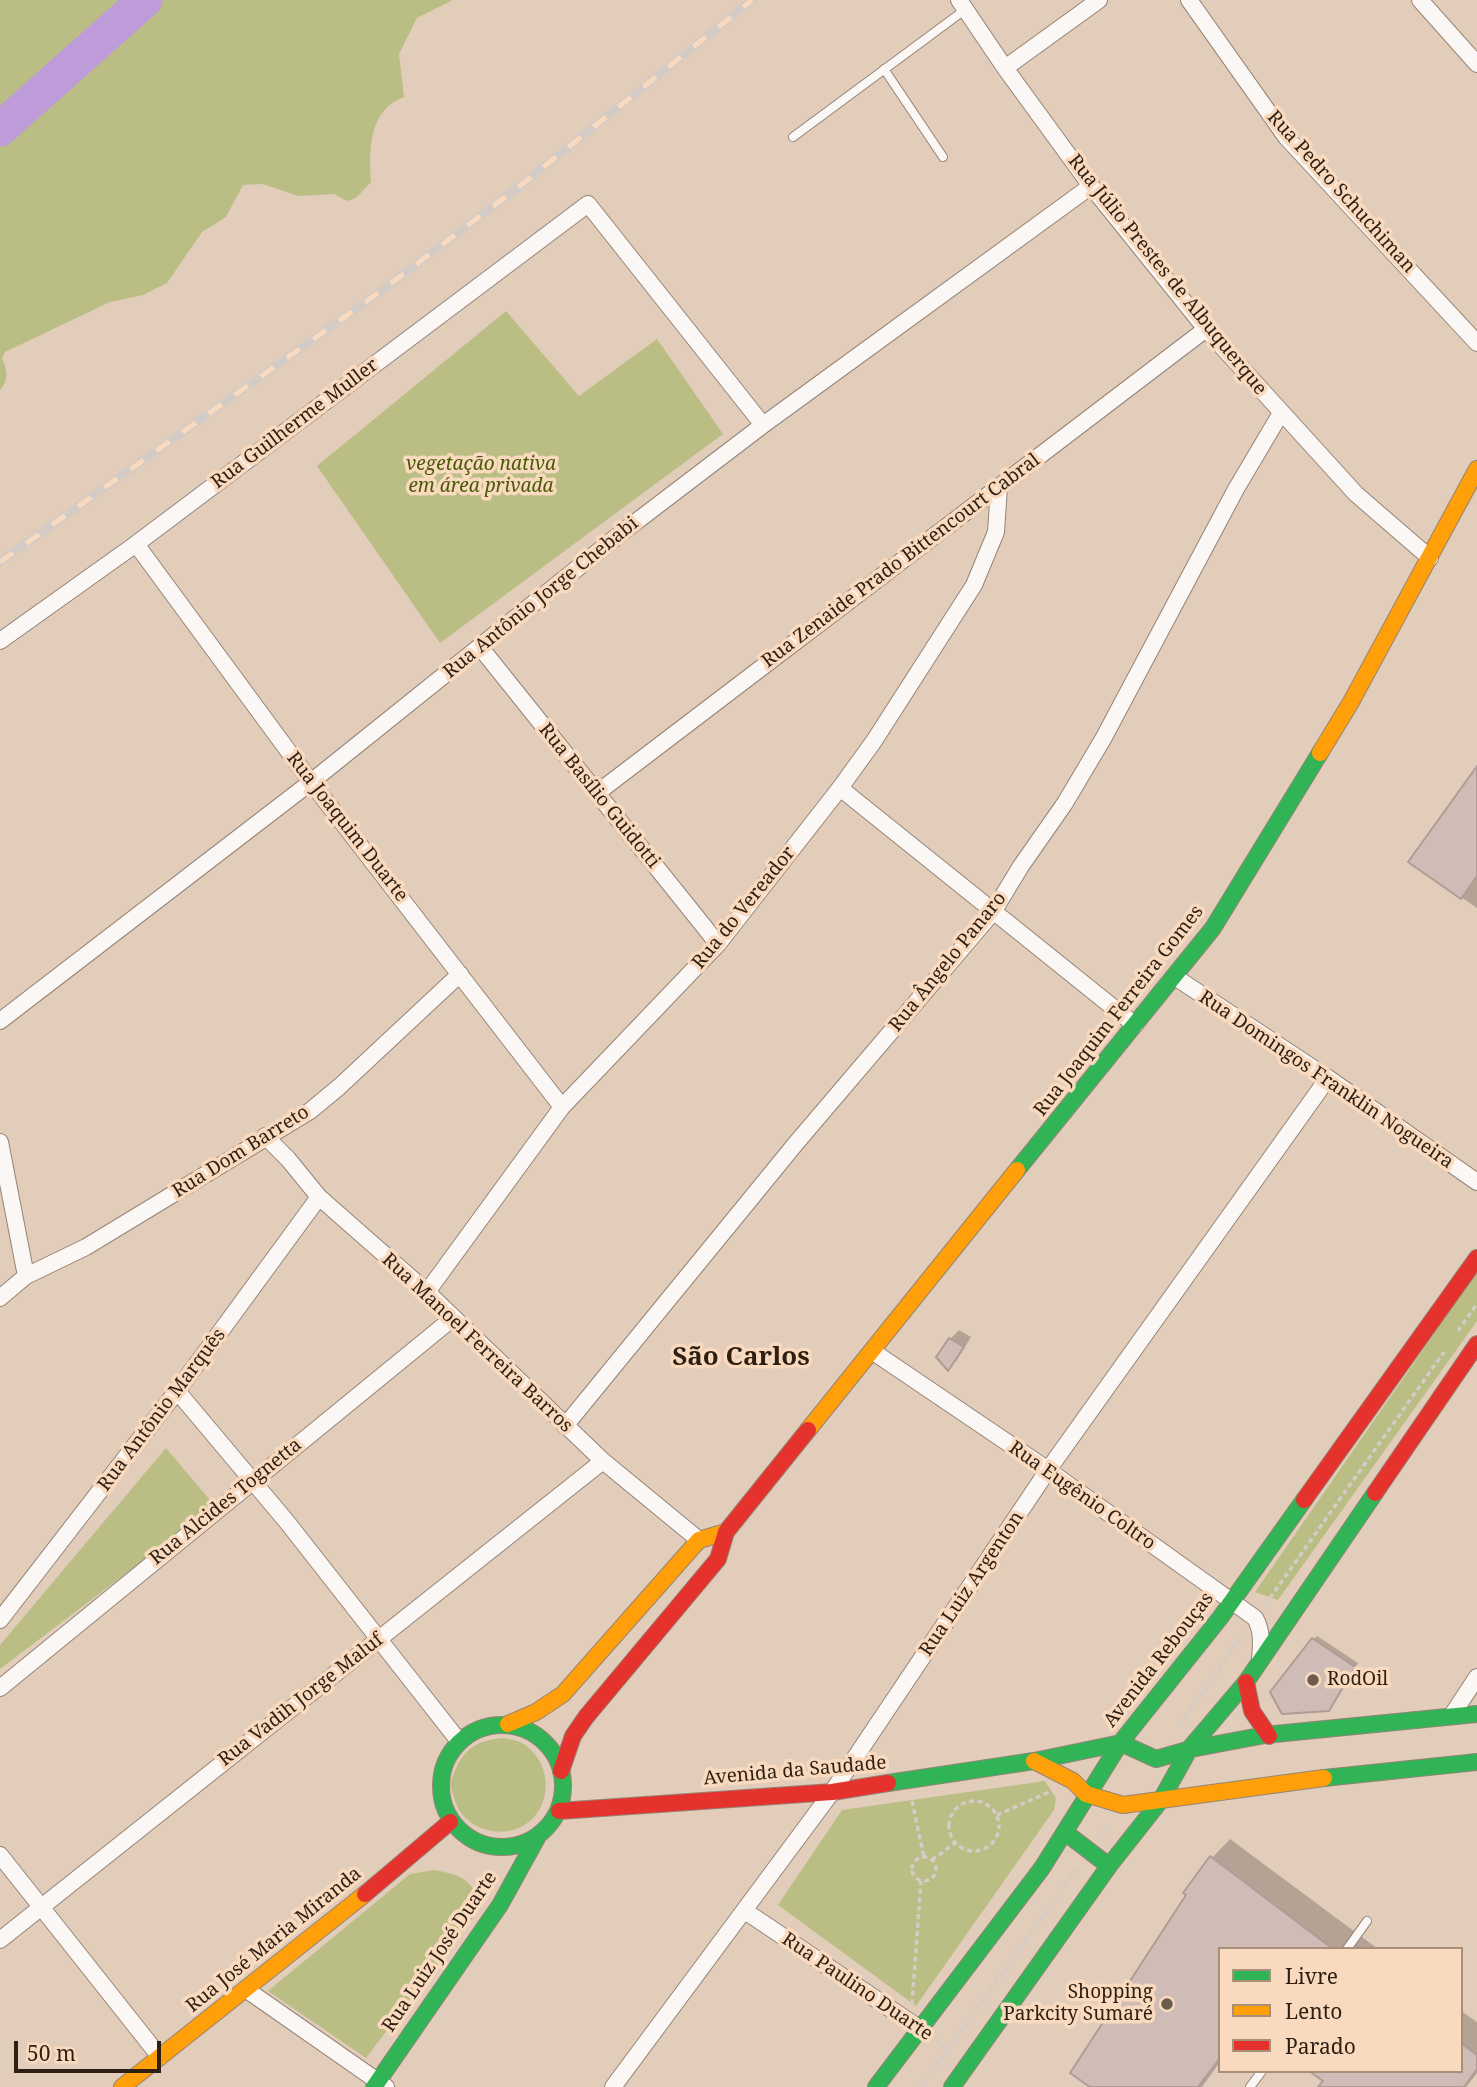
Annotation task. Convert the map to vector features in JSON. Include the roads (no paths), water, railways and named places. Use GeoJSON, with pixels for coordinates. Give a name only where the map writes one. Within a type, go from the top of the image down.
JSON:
{"type":"FeatureCollection","features":[{"type":"Feature","properties":{"kind":"street"},"geometry":{"type":"LineString","coordinates":[[1005,68],[1099,0]]}},
{"type":"Feature","properties":{"kind":"street","name":"Rua Pedro Schuchiman"},"geometry":{"type":"LineString","coordinates":[[1189,0],[1286,136],[1477,343]]}},
{"type":"Feature","properties":{"kind":"street"},"geometry":{"type":"LineString","coordinates":[[1420,0],[1477,64]]}},
{"type":"Feature","properties":{"kind":"street","name":"Rua Júlio Prestes de Albuquerque"},"geometry":{"type":"LineString","coordinates":[[963,5],[1091,186],[1206,329],[1356,494],[1430,558]]}},
{"type":"Feature","properties":{"kind":"street","name":"Rua Antônio Jorge Chebabi"},"geometry":{"type":"LineString","coordinates":[[0,1021],[311,782],[620,534],[763,425],[1091,186]]}},
{"type":"Feature","properties":{"kind":"street","name":"Rua Guilherme Muller"},"geometry":{"type":"LineString","coordinates":[[0,641],[136,544],[588,204],[763,425]]}},
{"type":"Feature","properties":{"kind":"street","name":"Rua Zenaide Prado Bittencourt Cabral"},"geometry":{"type":"LineString","coordinates":[[597,793],[1206,329]]}},
{"type":"Feature","properties":{"kind":"street","name":"Rua Ângelo Panaro"},"geometry":{"type":"LineString","coordinates":[[565,1426],[797,1142],[993,912],[1065,803],[1103,739],[1236,489],[1281,413]]}},
{"type":"Feature","properties":{"kind":"street","name":"Rua Joaquim Ferreira Gomes"},"geometry":{"type":"LineString","coordinates":[[561,1771],[573,1736],[606,1692],[718,1559],[726,1532],[1213,928],[1351,702],[1477,469]]}},
{"type":"Feature","properties":{"kind":"street","name":"Rua do Vereador"},"geometry":{"type":"LineString","coordinates":[[427,1292],[562,1107],[718,944],[874,741],[974,585],[996,532],[999,487]]}},
{"type":"Feature","properties":{"kind":"street","name":"Rua Joaquim Duarte"},"geometry":{"type":"LineString","coordinates":[[136,544],[311,782],[562,1107]]}},
{"type":"Feature","properties":{"kind":"street","name":"Rua Basílio Guidotti"},"geometry":{"type":"LineString","coordinates":[[480,647],[718,944]]}},
{"type":"Feature","properties":{"kind":"street"},"geometry":{"type":"LineString","coordinates":[[840,788],[1135,1024]]}},
{"type":"Feature","properties":{"kind":"street","name":"Rua Dom Barreto"},"geometry":{"type":"LineString","coordinates":[[0,1298],[26,1276],[86,1247],[310,1111],[460,974]]}},
{"type":"Feature","properties":{"kind":"street","name":"Rua Domingos Franklin Nogueira"},"geometry":{"type":"LineString","coordinates":[[1175,977],[1328,1078],[1477,1182]]}},
{"type":"Feature","properties":{"kind":"street","name":"Rua Luiz Argenton"},"geometry":{"type":"LineString","coordinates":[[613,2087],[832,1792],[1048,1470],[1328,1078]]}},
{"type":"Feature","properties":{"kind":"street","name":"Rua Manoel Ferreira Barros"},"geometry":{"type":"LineString","coordinates":[[265,1136],[288,1158],[319,1197],[427,1292],[565,1426],[699,1540]]}},
{"type":"Feature","properties":{"kind":"street"},"geometry":{"type":"LineString","coordinates":[[0,1142],[26,1276]]}},
{"type":"Feature","properties":{"kind":"street","name":"Rua Antônio Marquês"},"geometry":{"type":"LineString","coordinates":[[0,1620],[177,1391],[319,1197]]}},
{"type":"Feature","properties":{"kind":"street","name":"Avenida Rebouças"},"geometry":{"type":"LineString","coordinates":[[876,2087],[915,2025],[1066,1833],[1086,1794],[1121,1743],[1232,1601],[1477,1258]]}},
{"type":"Feature","properties":{"kind":"street","name":"Rua Alcides Tognetta"},"geometry":{"type":"LineString","coordinates":[[0,1688],[453,1318]]}},
{"type":"Feature","properties":{"kind":"street"},"geometry":{"type":"LineString","coordinates":[[952,2087],[1109,1866],[1161,1800],[1191,1748],[1246,1682],[1477,1344]]}},
{"type":"Feature","properties":{"kind":"street","name":"Rua Eugênio Coltro"},"geometry":{"type":"LineString","coordinates":[[872,1351],[1048,1470],[1255,1618],[1262,1636],[1260,1660]]}},
{"type":"Feature","properties":{"kind":"street"},"geometry":{"type":"LineString","coordinates":[[177,1391],[458,1740]]}},
{"type":"Feature","properties":{"kind":"street","name":"Rua Vadih Jorge Maluf"},"geometry":{"type":"LineString","coordinates":[[0,1940],[603,1461]]}},
{"type":"Feature","properties":{"kind":"street"},"geometry":{"type":"LineString","coordinates":[[508,1724],[541,1740],[553,1754],[561,1771],[564,1788],[558,1811],[546,1830],[520,1846],[501,1848],[483,1844],[450,1822],[444,1807],[440,1776],[458,1740],[474,1731],[508,1724],[537,1712],[563,1694],[699,1540],[726,1532]]}},
{"type":"Feature","properties":{"kind":"street"},"geometry":{"type":"LineString","coordinates":[[1452,1715],[1477,1676]]}},
{"type":"Feature","properties":{"kind":"street"},"geometry":{"type":"LineString","coordinates":[[1246,1682],[1248,1705],[1256,1721],[1269,1736]]}},
{"type":"Feature","properties":{"kind":"street"},"geometry":{"type":"LineString","coordinates":[[1121,1743],[1156,1759],[1191,1748],[1269,1736],[1477,1714]]}},
{"type":"Feature","properties":{"kind":"street","name":"Avenida da Saudade"},"geometry":{"type":"LineString","coordinates":[[558,1811],[832,1792],[1034,1761],[1121,1743]]}},
{"type":"Feature","properties":{"kind":"street"},"geometry":{"type":"LineString","coordinates":[[1034,1761],[1073,1781],[1086,1794],[1123,1805],[1331,1777],[1477,1762]]}},
{"type":"Feature","properties":{"kind":"street","name":"Rua José Maria Miranda"},"geometry":{"type":"LineString","coordinates":[[122,2087],[247,1990],[450,1822]]}},
{"type":"Feature","properties":{"kind":"street"},"geometry":{"type":"LineString","coordinates":[[1066,1833],[1109,1866]]}},
{"type":"Feature","properties":{"kind":"street","name":"Rua Luiz José Duarte"},"geometry":{"type":"LineString","coordinates":[[379,2085],[500,1905],[537,1838]]}},
{"type":"Feature","properties":{"kind":"street"},"geometry":{"type":"LineString","coordinates":[[0,1855],[160,2057]]}},
{"type":"Feature","properties":{"kind":"street","name":"Rua Paulino Duarte"},"geometry":{"type":"LineString","coordinates":[[745,1911],[915,2025]]}},
{"type":"Feature","properties":{"kind":"street"},"geometry":{"type":"LineString","coordinates":[[247,1990],[379,2085]]}},
{"type":"Feature","properties":{"kind":"lane"},"geometry":{"type":"LineString","coordinates":[[793,137],[884,69],[963,5]]}},
{"type":"Feature","properties":{"kind":"lane"},"geometry":{"type":"LineString","coordinates":[[884,69],[943,157]]}},
{"type":"Feature","properties":{"kind":"lane"},"geometry":{"type":"LineString","coordinates":[[1348,1947],[1367,1921]]}},
{"type":"Feature","properties":{"kind":"waterway"},"geometry":{"type":"LineString","coordinates":[[0,129],[145,0]]}},
{"type":"Feature","properties":{"kind":"railway"},"geometry":{"type":"LineString","coordinates":[[0,562],[381,291],[521,185],[752,0]]}},
{"type":"Feature","properties":{"kind":"place","name":"RodOil"},"geometry":{"type":"Point","coordinates":[1313,1680]}},
{"type":"Feature","properties":{"kind":"place","name":"Shopping Parkcity Sumaré"},"geometry":{"type":"Point","coordinates":[1167,2004]}},
{"type":"Feature","properties":{"kind":"district","name":"São Carlos"},"geometry":{"type":"Point","coordinates":[741,1358]}},
{"type":"Feature","properties":{"kind":"park label","name":"vegetação nativa em área privada"},"geometry":{"type":"Point","coordinates":[481,476]}}]}
